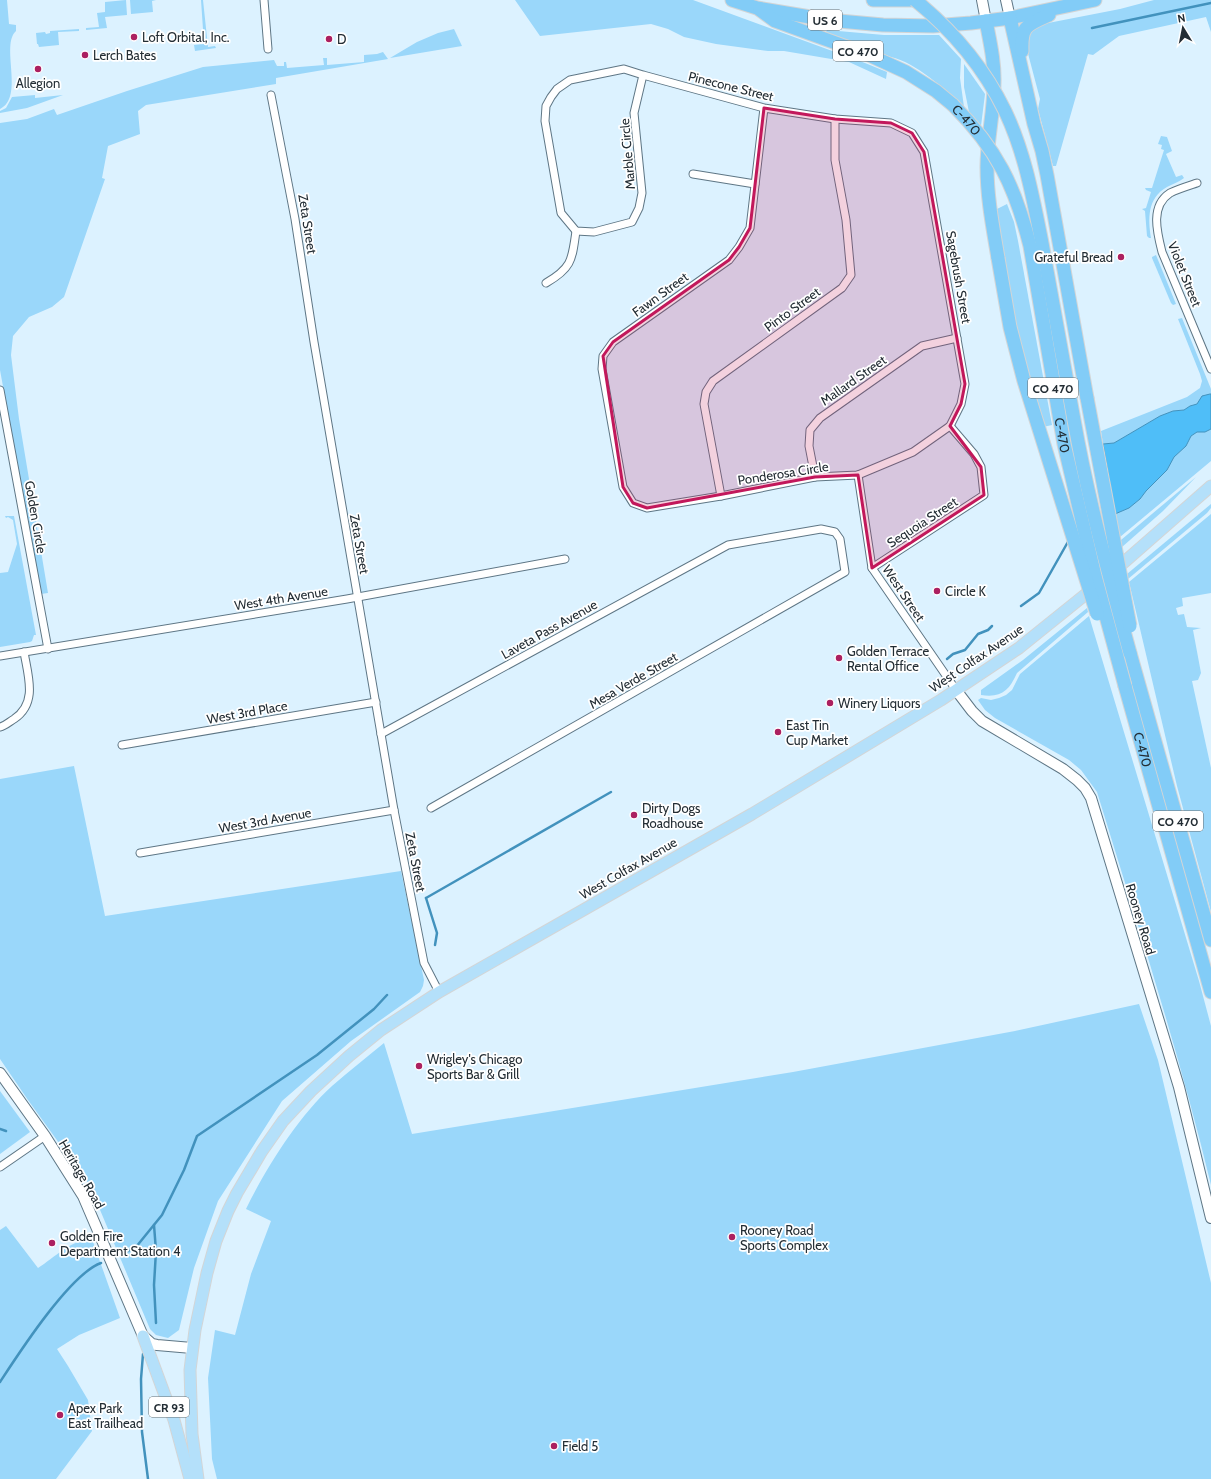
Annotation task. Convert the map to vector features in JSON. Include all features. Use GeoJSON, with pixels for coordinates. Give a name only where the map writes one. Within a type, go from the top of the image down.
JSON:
{"type":"FeatureCollection","features":[{"type":"Feature","properties":{"kind":"highway","name":"US 6"},"geometry":{"type":"LineString","coordinates":[[732,0],[757,8],[828,20],[883,25],[934,26],[1010,18],[1096,0]]}},
{"type":"Feature","properties":{"kind":"highway"},"geometry":{"type":"LineString","coordinates":[[873,0],[919,0]]}},
{"type":"Feature","properties":{"kind":"highway","name":"C-470"},"geometry":{"type":"LineString","coordinates":[[915,0],[941,23],[958,41],[984,74],[1004,110],[1013,129],[1020,150],[1032,195],[1084,473],[1107,568],[1132,652],[1144,701],[1211,940]]}},
{"type":"Feature","properties":{"kind":"highway"},"geometry":{"type":"LineString","coordinates":[[1033,120],[1032,95],[1023,54],[1023,32],[1029,24],[1070,5]]}},
{"type":"Feature","properties":{"kind":"highway","name":"C-470"},"geometry":{"type":"LineString","coordinates":[[757,8],[775,21],[869,55],[906,72],[936,90],[970,122],[986,142],[1011,185],[1024,221],[1030,246],[1064,444],[1122,686],[1152,781],[1211,992]]}},
{"type":"Feature","properties":{"kind":"highway"},"geometry":{"type":"LineString","coordinates":[[1010,18],[1033,120],[1042,151],[1056,219],[1132,652]]}},
{"type":"Feature","properties":{"kind":"highway"},"geometry":{"type":"LineString","coordinates":[[986,21],[994,67],[987,184],[988,200],[1010,327],[1024,381],[1122,686]]}},
{"type":"Feature","properties":{"kind":"main road","name":"West Colfax Avenue"},"geometry":{"type":"LineString","coordinates":[[198,1479],[192,1434],[190,1385],[192,1348],[207,1273],[216,1241],[237,1193],[262,1151],[283,1122],[311,1091],[333,1070],[382,1030],[439,992],[757,810],[956,690],[1019,648],[1142,547],[1211,486]]}},
{"type":"Feature","properties":{"kind":"main road","name":"CR 93"},"geometry":{"type":"LineString","coordinates":[[143,1336],[174,1420],[190,1479]]}},
{"type":"Feature","properties":{"kind":"street"},"geometry":{"type":"LineString","coordinates":[[264,0],[268,49]]}},
{"type":"Feature","properties":{"kind":"street"},"geometry":{"type":"LineString","coordinates":[[982,0],[986,21]]}},
{"type":"Feature","properties":{"kind":"street"},"geometry":{"type":"LineString","coordinates":[[1006,0],[1010,18]]}},
{"type":"Feature","properties":{"kind":"street","name":"Pinecone Street"},"geometry":{"type":"LineString","coordinates":[[576,231],[561,213],[545,121],[546,106],[551,97],[557,89],[570,80],[624,69],[764,108],[835,119],[891,124],[912,134]]}},
{"type":"Feature","properties":{"kind":"street","name":"Marble Circle"},"geometry":{"type":"LineString","coordinates":[[576,231],[594,232],[632,222],[639,208],[642,194],[634,113],[643,75]]}},
{"type":"Feature","properties":{"kind":"street","name":"Zeta Street"},"geometry":{"type":"LineString","coordinates":[[271,95],[296,219],[314,342],[394,810],[424,963],[439,992]]}},
{"type":"Feature","properties":{"kind":"street","name":"Fawn Street"},"geometry":{"type":"LineString","coordinates":[[633,503],[623,487],[602,369],[603,356],[613,342],[729,260],[740,247],[750,228],[764,108]]}},
{"type":"Feature","properties":{"kind":"street","name":"Pinto Street"},"geometry":{"type":"LineString","coordinates":[[721,496],[704,404],[706,392],[713,381],[842,288],[851,275],[846,220],[835,160],[835,119]]}},
{"type":"Feature","properties":{"kind":"street","name":"Sagebrush Street"},"geometry":{"type":"LineString","coordinates":[[912,134],[924,152],[965,384],[961,404],[950,426]]}},
{"type":"Feature","properties":{"kind":"street"},"geometry":{"type":"LineString","coordinates":[[693,174],[755,184]]}},
{"type":"Feature","properties":{"kind":"street","name":"Violet Street"},"geometry":{"type":"LineString","coordinates":[[1196,183],[1171,192],[1166,196],[1158,207],[1156,224],[1162,252],[1210,365]]}},
{"type":"Feature","properties":{"kind":"street"},"geometry":{"type":"LineString","coordinates":[[546,283],[560,275],[570,262],[574,252],[576,231]]}},
{"type":"Feature","properties":{"kind":"street","name":"Mallard Street"},"geometry":{"type":"LineString","coordinates":[[815,477],[809,446],[810,430],[820,418],[922,346],[957,338]]}},
{"type":"Feature","properties":{"kind":"street","name":"Golden Circle"},"geometry":{"type":"LineString","coordinates":[[0,390],[48,648]]}},
{"type":"Feature","properties":{"kind":"street","name":"Ponderosa Circle"},"geometry":{"type":"LineString","coordinates":[[633,503],[647,508],[721,496],[815,477],[858,475],[913,452],[950,426]]}},
{"type":"Feature","properties":{"kind":"street","name":"Sequoia Street"},"geometry":{"type":"LineString","coordinates":[[872,568],[984,496],[981,467],[974,454],[950,426]]}},
{"type":"Feature","properties":{"kind":"street","name":"West Street"},"geometry":{"type":"LineString","coordinates":[[858,475],[872,568],[956,690]]}},
{"type":"Feature","properties":{"kind":"street","name":"Laveta Pass Avenue"},"geometry":{"type":"LineString","coordinates":[[381,734],[728,545],[821,528],[835,532],[840,539],[845,572]]}},
{"type":"Feature","properties":{"kind":"street","name":"West 4th Avenue"},"geometry":{"type":"LineString","coordinates":[[0,656],[358,597],[564,559]]}},
{"type":"Feature","properties":{"kind":"street","name":"Mesa Verde Street"},"geometry":{"type":"LineString","coordinates":[[431,808],[845,572]]}},
{"type":"Feature","properties":{"kind":"street"},"geometry":{"type":"LineString","coordinates":[[0,727],[21,715],[28,703],[30,688],[24,652]]}},
{"type":"Feature","properties":{"kind":"street","name":"Rooney Road"},"geometry":{"type":"LineString","coordinates":[[956,690],[972,712],[982,722],[1063,769],[1085,788],[1091,798],[1178,1087],[1211,1218]]}},
{"type":"Feature","properties":{"kind":"street","name":"West 3rd Place"},"geometry":{"type":"LineString","coordinates":[[122,745],[376,702]]}},
{"type":"Feature","properties":{"kind":"street","name":"West 3rd Avenue"},"geometry":{"type":"LineString","coordinates":[[140,853],[394,810]]}},
{"type":"Feature","properties":{"kind":"street","name":"Heritage Road"},"geometry":{"type":"LineString","coordinates":[[0,1073],[45,1136],[83,1196],[143,1336]]}},
{"type":"Feature","properties":{"kind":"street"},"geometry":{"type":"LineString","coordinates":[[0,1167],[45,1136]]}},
{"type":"Feature","properties":{"kind":"street"},"geometry":{"type":"LineString","coordinates":[[143,1336],[152,1344],[192,1348]]}},
{"type":"Feature","properties":{"kind":"highlighted area"},"geometry":{"type":"Polygon","coordinates":[[[764,108],[835,119],[891,123],[912,133],[924,152],[965,384],[961,404],[950,426],[981,467],[984,495],[872,568],[858,475],[815,477],[647,508],[633,503],[623,487],[603,356],[613,342],[729,260],[739,247],[750,228],[764,108]]]}},
{"type":"Feature","properties":{"kind":"shaded area"},"geometry":{"type":"Polygon","coordinates":[[[0,0],[7,0],[9,24],[16,25],[16,31],[12,38],[10,47],[12,83],[11,94],[7,103],[0,109],[0,0]]]}},
{"type":"Feature","properties":{"kind":"shaded area"},"geometry":{"type":"Polygon","coordinates":[[[126,0],[127,15],[105,17],[107,28],[86,30],[86,28],[99,27],[97,13],[105,12],[105,2],[126,0]]]}},
{"type":"Feature","properties":{"kind":"shaded area"},"geometry":{"type":"Polygon","coordinates":[[[130,0],[156,0],[152,1],[153,12],[131,14],[130,0]]]}},
{"type":"Feature","properties":{"kind":"shaded area"},"geometry":{"type":"Polygon","coordinates":[[[201,0],[203,0],[208,47],[215,46],[216,48],[195,51],[194,45],[204,44],[201,0]]]}},
{"type":"Feature","properties":{"kind":"shaded area"},"geometry":{"type":"Polygon","coordinates":[[[515,0],[693,0],[887,72],[886,79],[849,62],[784,51],[768,51],[716,44],[684,37],[668,29],[651,24],[540,36],[515,0]]]}},
{"type":"Feature","properties":{"kind":"shaded area"},"geometry":{"type":"Polygon","coordinates":[[[1154,0],[1211,0],[1211,32],[1206,17],[1119,36],[1093,55],[1088,54],[1056,166],[1053,166],[1038,109],[1040,99],[1026,46],[1031,31],[1043,24],[1120,9],[1154,0]]]}},
{"type":"Feature","properties":{"kind":"shaded area"},"geometry":{"type":"Polygon","coordinates":[[[79,29],[79,31],[58,32],[59,45],[39,47],[37,44],[36,33],[45,32],[46,34],[50,33],[50,31],[79,29]]]}},
{"type":"Feature","properties":{"kind":"shaded area"},"geometry":{"type":"Polygon","coordinates":[[[454,29],[462,46],[390,58],[417,42],[438,33],[454,29]]]}},
{"type":"Feature","properties":{"kind":"shaded area"},"geometry":{"type":"Polygon","coordinates":[[[827,30],[884,35],[939,35],[961,59],[960,78],[964,107],[930,78],[910,65],[826,32],[827,30]]]}},
{"type":"Feature","properties":{"kind":"shaded area"},"geometry":{"type":"Polygon","coordinates":[[[383,52],[388,59],[276,78],[276,84],[146,105],[138,111],[140,134],[108,146],[102,178],[105,179],[64,297],[52,307],[29,317],[13,336],[11,355],[19,419],[48,593],[41,594],[0,370],[0,123],[27,119],[54,109],[57,115],[203,67],[274,60],[277,66],[284,66],[284,62],[286,62],[287,68],[324,65],[323,58],[327,58],[327,65],[364,62],[364,55],[383,52]]]}},
{"type":"Feature","properties":{"kind":"shaded area"},"geometry":{"type":"Polygon","coordinates":[[[964,64],[985,94],[981,126],[969,112],[964,87],[964,64]]]}},
{"type":"Feature","properties":{"kind":"shaded area"},"geometry":{"type":"Polygon","coordinates":[[[35,95],[35,98],[63,95],[27,108],[0,113],[0,111],[6,108],[12,97],[35,95]]]}},
{"type":"Feature","properties":{"kind":"shaded area"},"geometry":{"type":"Polygon","coordinates":[[[1161,136],[1167,137],[1172,151],[1166,154],[1176,177],[1182,175],[1184,178],[1160,192],[1152,203],[1149,216],[1151,238],[1149,238],[1147,236],[1145,211],[1142,209],[1146,208],[1151,192],[1145,188],[1152,188],[1164,150],[1161,149],[1162,145],[1158,144],[1161,136]]]}},
{"type":"Feature","properties":{"kind":"shaded area"},"geometry":{"type":"Polygon","coordinates":[[[1007,204],[1014,222],[1018,241],[1052,425],[1043,427],[1025,368],[1008,292],[997,209],[1007,204]]]}},
{"type":"Feature","properties":{"kind":"shaded area"},"geometry":{"type":"Polygon","coordinates":[[[1156,255],[1176,304],[1173,305],[1171,303],[1152,258],[1156,255]]]}},
{"type":"Feature","properties":{"kind":"shaded area"},"geometry":{"type":"Polygon","coordinates":[[[1182,318],[1211,389],[1211,394],[1197,404],[1184,410],[1173,411],[1160,416],[1114,443],[1103,444],[1101,431],[1187,397],[1200,388],[1202,381],[1200,374],[1178,319],[1182,318]]]}},
{"type":"Feature","properties":{"kind":"shaded area"},"geometry":{"type":"Polygon","coordinates":[[[1211,394],[1211,429],[1205,432],[1197,432],[1191,436],[1186,446],[1174,457],[1167,470],[1140,499],[1129,508],[1115,514],[1103,444],[1114,443],[1160,416],[1173,411],[1184,410],[1197,404],[1202,396],[1211,394]]]}},
{"type":"Feature","properties":{"kind":"shaded area"},"geometry":{"type":"Polygon","coordinates":[[[1211,429],[1211,461],[1120,537],[1115,514],[1129,508],[1140,499],[1167,470],[1174,457],[1186,446],[1191,436],[1197,432],[1205,432],[1211,429]]]}},
{"type":"Feature","properties":{"kind":"shaded area"},"geometry":{"type":"Polygon","coordinates":[[[1196,477],[1163,511],[1122,547],[1121,540],[1196,477]]]}},
{"type":"Feature","properties":{"kind":"shaded area"},"geometry":{"type":"Polygon","coordinates":[[[1211,504],[1211,508],[1207,513],[1128,579],[1127,574],[1211,504]]]}},
{"type":"Feature","properties":{"kind":"shaded area"},"geometry":{"type":"Polygon","coordinates":[[[1211,514],[1211,593],[1182,598],[1183,606],[1176,608],[1178,615],[1184,614],[1187,627],[1201,628],[1193,630],[1201,673],[1198,680],[1192,681],[1211,768],[1211,912],[1177,786],[1129,582],[1211,514]]]}},
{"type":"Feature","properties":{"kind":"shaded area"},"geometry":{"type":"Polygon","coordinates":[[[5,516],[14,516],[36,635],[34,635],[32,641],[30,642],[0,647],[0,573],[8,572],[17,544],[13,520],[8,517],[6,518],[5,516]]]}},
{"type":"Feature","properties":{"kind":"shaded area"},"geometry":{"type":"Polygon","coordinates":[[[1087,608],[1088,612],[1017,673],[1011,684],[1004,692],[988,696],[981,695],[981,690],[1023,660],[1087,608]]]}},
{"type":"Feature","properties":{"kind":"shaded area"},"geometry":{"type":"Polygon","coordinates":[[[1089,616],[1199,981],[1211,1026],[1211,1185],[1199,1135],[1171,1037],[1097,792],[1081,770],[1069,760],[995,718],[985,710],[978,700],[981,698],[991,700],[1006,695],[1012,690],[1020,674],[1089,616]]]}},
{"type":"Feature","properties":{"kind":"shaded area"},"geometry":{"type":"Polygon","coordinates":[[[74,766],[105,916],[401,871],[424,980],[420,992],[351,1041],[282,1101],[218,1201],[194,1268],[179,1330],[168,1338],[156,1335],[150,1329],[90,1186],[0,1059],[0,779],[74,766]]]}},
{"type":"Feature","properties":{"kind":"shaded area","name":"Rooney Road Sports Complex"},"geometry":{"type":"Polygon","coordinates":[[[1139,1004],[1158,1060],[1211,1283],[1211,1479],[217,1479],[212,1459],[208,1378],[215,1330],[235,1335],[251,1274],[271,1221],[246,1209],[273,1160],[307,1113],[332,1086],[384,1043],[412,1134],[793,1072],[1015,1031],[1139,1004]]]}},
{"type":"Feature","properties":{"kind":"shaded area"},"geometry":{"type":"Polygon","coordinates":[[[0,1091],[30,1132],[0,1154],[0,1091]]]}},
{"type":"Feature","properties":{"kind":"shaded area"},"geometry":{"type":"Polygon","coordinates":[[[6,1226],[38,1268],[77,1242],[92,1239],[120,1318],[79,1335],[57,1349],[88,1400],[92,1431],[56,1479],[0,1479],[0,1230],[6,1226]]]}},
{"type":"Feature","properties":{"kind":"waterway"},"geometry":{"type":"LineString","coordinates":[[1092,28],[1211,3]]}},
{"type":"Feature","properties":{"kind":"waterway"},"geometry":{"type":"LineString","coordinates":[[1021,606],[1039,593],[1069,540]]}},
{"type":"Feature","properties":{"kind":"waterway"},"geometry":{"type":"LineString","coordinates":[[947,659],[953,654],[965,650],[978,634],[988,630],[992,626]]}},
{"type":"Feature","properties":{"kind":"waterway"},"geometry":{"type":"LineString","coordinates":[[426,898],[611,792]]}},
{"type":"Feature","properties":{"kind":"waterway"},"geometry":{"type":"LineString","coordinates":[[426,898],[437,933],[435,945]]}},
{"type":"Feature","properties":{"kind":"waterway"},"geometry":{"type":"LineString","coordinates":[[119,1255],[136,1247],[162,1215],[184,1170],[197,1136],[317,1055],[374,1009],[387,995]]}},
{"type":"Feature","properties":{"kind":"waterway"},"geometry":{"type":"LineString","coordinates":[[0,1129],[6,1131]]}},
{"type":"Feature","properties":{"kind":"waterway"},"geometry":{"type":"LineString","coordinates":[[154,1225],[156,1251],[154,1285],[156,1323]]}},
{"type":"Feature","properties":{"kind":"waterway"},"geometry":{"type":"LineString","coordinates":[[0,1382],[19,1353],[60,1298],[89,1270],[101,1263]]}},
{"type":"Feature","properties":{"kind":"waterway"},"geometry":{"type":"LineString","coordinates":[[143,1354],[141,1379],[142,1432],[148,1479]]}},
{"type":"Feature","properties":{"kind":"place","name":"Loft Orbital, Inc."},"geometry":{"type":"Point","coordinates":[134,37]}},
{"type":"Feature","properties":{"kind":"place","name":"D"},"geometry":{"type":"Point","coordinates":[329,39]}},
{"type":"Feature","properties":{"kind":"place","name":"Lerch Bates"},"geometry":{"type":"Point","coordinates":[85,55]}},
{"type":"Feature","properties":{"kind":"place","name":"Allegion"},"geometry":{"type":"Point","coordinates":[38,69]}},
{"type":"Feature","properties":{"kind":"place","name":"Grateful Bread"},"geometry":{"type":"Point","coordinates":[1121,257]}},
{"type":"Feature","properties":{"kind":"place","name":"Circle K"},"geometry":{"type":"Point","coordinates":[937,591]}},
{"type":"Feature","properties":{"kind":"place","name":"Golden Terrace Rental Office"},"geometry":{"type":"Point","coordinates":[839,658]}},
{"type":"Feature","properties":{"kind":"place","name":"Winery Liquors"},"geometry":{"type":"Point","coordinates":[830,703]}},
{"type":"Feature","properties":{"kind":"place","name":"East Tin Cup Market"},"geometry":{"type":"Point","coordinates":[778,732]}},
{"type":"Feature","properties":{"kind":"place","name":"Dirty Dogs Roadhouse"},"geometry":{"type":"Point","coordinates":[634,815]}},
{"type":"Feature","properties":{"kind":"place","name":"Wrigley's Chicago Sports Bar & Grill"},"geometry":{"type":"Point","coordinates":[419,1066]}},
{"type":"Feature","properties":{"kind":"place","name":"Rooney Road Sports Complex"},"geometry":{"type":"Point","coordinates":[732,1237]}},
{"type":"Feature","properties":{"kind":"place","name":"Golden Fire Department Station 4"},"geometry":{"type":"Point","coordinates":[52,1243]}},
{"type":"Feature","properties":{"kind":"place","name":"Apex Park East Trailhead"},"geometry":{"type":"Point","coordinates":[60,1415]}},
{"type":"Feature","properties":{"kind":"place","name":"Field 5"},"geometry":{"type":"Point","coordinates":[554,1446]}}]}
